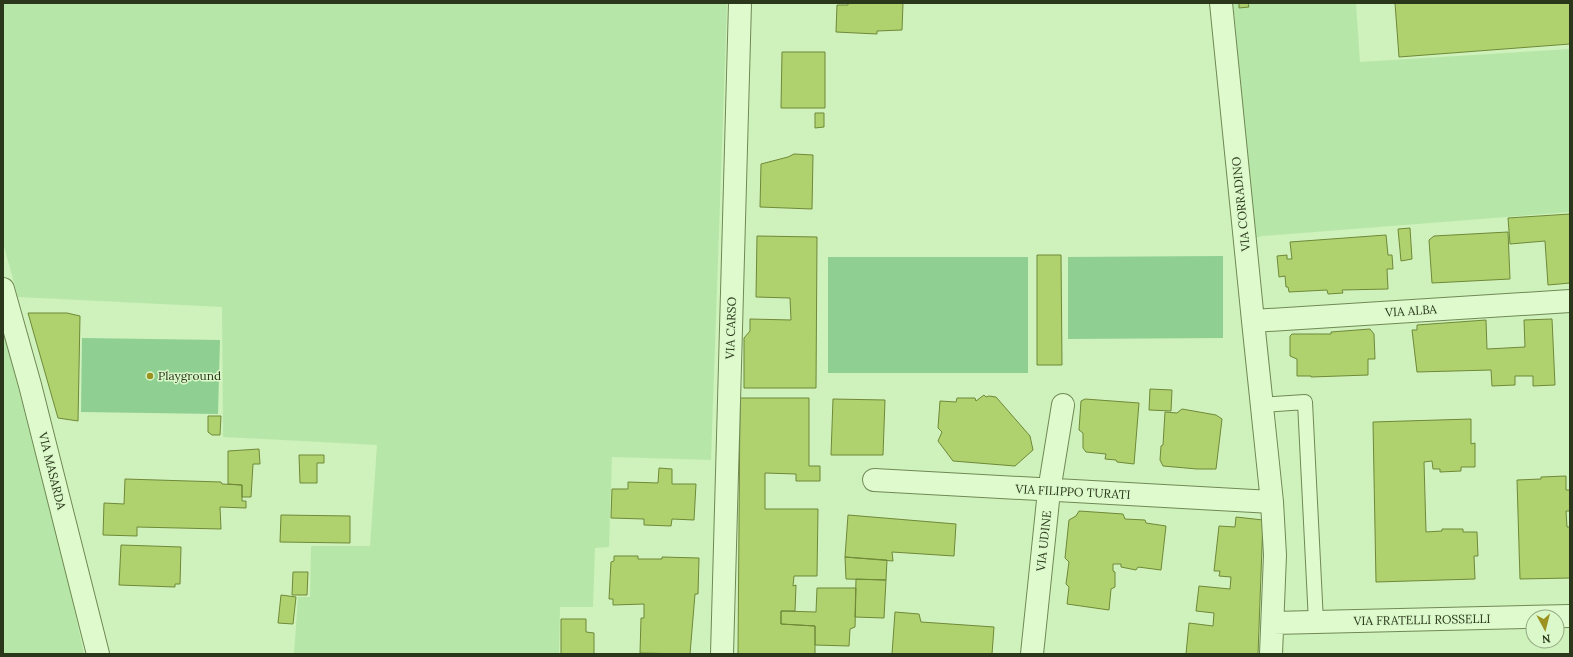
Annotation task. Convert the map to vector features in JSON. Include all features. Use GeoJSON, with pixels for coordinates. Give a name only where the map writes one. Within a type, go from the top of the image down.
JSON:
{"type":"FeatureCollection","features":[{"type":"Feature","properties":{"kind":"street","name":"VIA CARSO"},"geometry":{"type":"LineString","coordinates":[[722,654],[740,3]]}},
{"type":"Feature","properties":{"kind":"street","name":"VIA CORRADINO"},"geometry":{"type":"LineString","coordinates":[[1221,3],[1252,321],[1272,502],[1276,555],[1271,654]]}},
{"type":"Feature","properties":{"kind":"street","name":"VIA MASARDA"},"geometry":{"type":"LineString","coordinates":[[3,289],[30,385],[98,654]]}},
{"type":"Feature","properties":{"kind":"street","name":"VIA ALBA"},"geometry":{"type":"LineString","coordinates":[[1252,321],[1570,301]]}},
{"type":"Feature","properties":{"kind":"street","name":"VIA UDINE"},"geometry":{"type":"LineString","coordinates":[[1032,654],[1049,491],[1062,405]]}},
{"type":"Feature","properties":{"kind":"street","name":"VIA FILIPPO TURATI"},"geometry":{"type":"LineString","coordinates":[[874,480],[1049,491],[1272,502]]}},
{"type":"Feature","properties":{"kind":"street","name":"VIA FRATELLI ROSSELLI"},"geometry":{"type":"LineString","coordinates":[[1273,623],[1570,616]]}},
{"type":"Feature","properties":{"kind":"lane"},"geometry":{"type":"LineString","coordinates":[[1261,405],[1305,402],[1316,622]]}},
{"type":"Feature","properties":{"kind":"green space"},"geometry":{"type":"Polygon","coordinates":[[[3,3],[727,3],[711,460],[612,457],[609,547],[595,548],[593,607],[560,607],[559,654],[294,654],[298,597],[310,597],[311,546],[370,546],[377,445],[223,437],[222,307],[18,297],[3,243],[3,3]]]}},
{"type":"Feature","properties":{"kind":"green space"},"geometry":{"type":"Polygon","coordinates":[[[1233,3],[1356,3],[1360,62],[1570,49],[1570,212],[1262,236],[1255,238],[1233,3]]]}},
{"type":"Feature","properties":{"kind":"green space"},"geometry":{"type":"Polygon","coordinates":[[[1223,256],[1223,338],[1068,339],[1068,257],[1223,256]]]}},
{"type":"Feature","properties":{"kind":"green space"},"geometry":{"type":"Polygon","coordinates":[[[828,257],[1028,257],[1028,373],[828,373],[828,257]]]}},
{"type":"Feature","properties":{"kind":"green space"},"geometry":{"type":"Polygon","coordinates":[[[3,329],[68,580],[84,654],[3,654],[3,329]]]}},
{"type":"Feature","properties":{"kind":"green space","name":"Playground"},"geometry":{"type":"Polygon","coordinates":[[[82,338],[220,340],[218,414],[81,412],[82,338]]]}},
{"type":"Feature","properties":{"kind":"building"},"geometry":{"type":"Polygon","coordinates":[[[848,3],[903,3],[902,30],[877,31],[877,34],[836,32],[837,5],[848,5],[848,3]]]}},
{"type":"Feature","properties":{"kind":"building"},"geometry":{"type":"Polygon","coordinates":[[[1239,3],[1248,3],[1249,7],[1239,8],[1239,3]]]}},
{"type":"Feature","properties":{"kind":"building"},"geometry":{"type":"Polygon","coordinates":[[[1395,3],[1570,3],[1570,44],[1399,57],[1395,3]]]}},
{"type":"Feature","properties":{"kind":"building"},"geometry":{"type":"Polygon","coordinates":[[[782,52],[825,52],[825,108],[781,108],[782,52]]]}},
{"type":"Feature","properties":{"kind":"building"},"geometry":{"type":"Polygon","coordinates":[[[815,113],[824,113],[824,127],[815,128],[815,113]]]}},
{"type":"Feature","properties":{"kind":"building"},"geometry":{"type":"Polygon","coordinates":[[[794,154],[813,155],[812,209],[760,207],[761,164],[794,154]]]}},
{"type":"Feature","properties":{"kind":"building"},"geometry":{"type":"Polygon","coordinates":[[[1570,214],[1570,283],[1548,285],[1545,241],[1510,244],[1508,218],[1570,214]]]}},
{"type":"Feature","properties":{"kind":"building"},"geometry":{"type":"Polygon","coordinates":[[[1410,228],[1412,259],[1401,261],[1398,229],[1410,228]]]}},
{"type":"Feature","properties":{"kind":"building"},"geometry":{"type":"Polygon","coordinates":[[[1508,232],[1510,279],[1432,283],[1429,240],[1434,236],[1508,232]]]}},
{"type":"Feature","properties":{"kind":"building"},"geometry":{"type":"Polygon","coordinates":[[[1386,235],[1388,255],[1392,255],[1393,269],[1387,269],[1388,289],[1342,290],[1343,293],[1328,294],[1327,290],[1289,292],[1288,287],[1286,287],[1285,276],[1279,277],[1277,256],[1287,255],[1287,259],[1292,259],[1290,242],[1386,235]]]}},
{"type":"Feature","properties":{"kind":"building"},"geometry":{"type":"Polygon","coordinates":[[[757,236],[817,237],[816,388],[744,388],[744,338],[750,331],[750,319],[791,320],[790,298],[756,297],[757,236]]]}},
{"type":"Feature","properties":{"kind":"building"},"geometry":{"type":"Polygon","coordinates":[[[1037,255],[1061,255],[1062,365],[1037,365],[1037,255]]]}},
{"type":"Feature","properties":{"kind":"building"},"geometry":{"type":"Polygon","coordinates":[[[28,313],[67,313],[80,316],[78,421],[58,418],[28,313]]]}},
{"type":"Feature","properties":{"kind":"building"},"geometry":{"type":"Polygon","coordinates":[[[1552,319],[1555,385],[1533,386],[1533,376],[1515,376],[1515,385],[1492,386],[1491,370],[1417,372],[1412,330],[1417,330],[1417,325],[1486,320],[1487,349],[1525,347],[1524,320],[1552,319]]]}},
{"type":"Feature","properties":{"kind":"building"},"geometry":{"type":"Polygon","coordinates":[[[1370,329],[1374,334],[1375,359],[1368,359],[1368,375],[1297,376],[1297,359],[1290,356],[1290,336],[1292,334],[1331,334],[1331,332],[1370,329]]]}},
{"type":"Feature","properties":{"kind":"building"},"geometry":{"type":"Polygon","coordinates":[[[1150,389],[1172,390],[1171,411],[1149,410],[1150,389]]]}},
{"type":"Feature","properties":{"kind":"building"},"geometry":{"type":"Polygon","coordinates":[[[984,395],[986,397],[996,397],[1030,436],[1033,450],[1015,466],[953,461],[938,441],[942,432],[938,428],[940,401],[956,402],[957,398],[975,398],[976,401],[984,395]]]}},
{"type":"Feature","properties":{"kind":"building"},"geometry":{"type":"Polygon","coordinates":[[[740,398],[809,398],[809,466],[820,466],[820,481],[796,481],[796,474],[765,473],[765,509],[818,509],[817,576],[794,576],[793,586],[796,585],[795,611],[781,611],[781,624],[815,626],[815,654],[738,654],[740,398]]]}},
{"type":"Feature","properties":{"kind":"building"},"geometry":{"type":"Polygon","coordinates":[[[833,399],[885,400],[883,455],[831,455],[833,399]]]}},
{"type":"Feature","properties":{"kind":"building"},"geometry":{"type":"Polygon","coordinates":[[[1085,399],[1139,403],[1134,464],[1105,459],[1106,454],[1086,452],[1083,448],[1083,433],[1079,430],[1081,401],[1085,399]]]}},
{"type":"Feature","properties":{"kind":"building"},"geometry":{"type":"Polygon","coordinates":[[[1182,409],[1216,415],[1222,419],[1216,469],[1163,466],[1160,460],[1161,446],[1163,445],[1165,412],[1177,413],[1182,409]]]}},
{"type":"Feature","properties":{"kind":"building"},"geometry":{"type":"Polygon","coordinates":[[[208,416],[221,416],[220,435],[212,435],[208,432],[208,416]]]}},
{"type":"Feature","properties":{"kind":"building"},"geometry":{"type":"Polygon","coordinates":[[[1471,419],[1471,444],[1475,443],[1475,467],[1461,467],[1461,471],[1440,472],[1440,469],[1433,469],[1432,461],[1424,462],[1426,532],[1442,531],[1442,529],[1463,529],[1463,532],[1477,532],[1478,556],[1474,556],[1475,579],[1376,582],[1373,422],[1471,419]]]}},
{"type":"Feature","properties":{"kind":"building"},"geometry":{"type":"Polygon","coordinates":[[[259,449],[260,464],[253,464],[251,497],[242,497],[242,485],[228,484],[228,451],[259,449]]]}},
{"type":"Feature","properties":{"kind":"building"},"geometry":{"type":"Polygon","coordinates":[[[299,455],[324,455],[324,463],[317,463],[317,483],[300,483],[299,455]]]}},
{"type":"Feature","properties":{"kind":"building"},"geometry":{"type":"Polygon","coordinates":[[[659,468],[672,469],[672,484],[696,484],[694,520],[672,519],[671,526],[644,525],[644,519],[611,518],[612,489],[628,489],[628,482],[658,483],[659,468]]]}},
{"type":"Feature","properties":{"kind":"building"},"geometry":{"type":"Polygon","coordinates":[[[1566,476],[1566,490],[1570,490],[1570,511],[1566,511],[1567,527],[1570,527],[1570,578],[1520,579],[1517,480],[1566,476]]]}},
{"type":"Feature","properties":{"kind":"building"},"geometry":{"type":"Polygon","coordinates":[[[125,479],[221,482],[222,484],[242,485],[242,501],[246,501],[246,508],[220,507],[221,529],[137,527],[137,536],[103,535],[104,503],[124,504],[125,479]]]}},
{"type":"Feature","properties":{"kind":"building"},"geometry":{"type":"Polygon","coordinates":[[[1079,511],[1123,514],[1125,519],[1145,520],[1146,523],[1166,526],[1161,570],[1138,567],[1136,570],[1121,567],[1121,564],[1113,564],[1113,571],[1115,572],[1115,587],[1111,589],[1109,610],[1067,604],[1069,587],[1066,584],[1069,562],[1065,558],[1069,520],[1076,516],[1079,511]]]}},
{"type":"Feature","properties":{"kind":"building"},"geometry":{"type":"Polygon","coordinates":[[[281,515],[350,516],[350,543],[280,542],[281,515]]]}},
{"type":"Feature","properties":{"kind":"building"},"geometry":{"type":"Polygon","coordinates":[[[848,515],[956,524],[954,556],[892,552],[893,561],[845,557],[848,515]]]}},
{"type":"Feature","properties":{"kind":"building"},"geometry":{"type":"Polygon","coordinates":[[[1236,517],[1263,520],[1258,654],[1186,654],[1189,623],[1213,626],[1214,613],[1196,611],[1199,586],[1230,589],[1231,577],[1219,576],[1220,571],[1214,571],[1219,526],[1235,527],[1236,517]]]}},
{"type":"Feature","properties":{"kind":"building"},"geometry":{"type":"Polygon","coordinates":[[[121,545],[181,547],[180,584],[175,584],[175,587],[119,585],[121,545]]]}},
{"type":"Feature","properties":{"kind":"building"},"geometry":{"type":"Polygon","coordinates":[[[614,556],[638,556],[638,559],[662,559],[662,557],[699,558],[698,594],[695,594],[690,654],[640,653],[641,618],[644,618],[644,604],[613,605],[613,599],[609,599],[611,562],[614,561],[614,556]]]}},
{"type":"Feature","properties":{"kind":"building"},"geometry":{"type":"Polygon","coordinates":[[[845,557],[887,560],[886,580],[846,579],[845,557]]]}},
{"type":"Feature","properties":{"kind":"building"},"geometry":{"type":"Polygon","coordinates":[[[293,572],[308,572],[307,595],[292,595],[293,572]]]}},
{"type":"Feature","properties":{"kind":"building"},"geometry":{"type":"Polygon","coordinates":[[[856,579],[886,580],[884,618],[855,617],[856,579]]]}},
{"type":"Feature","properties":{"kind":"building"},"geometry":{"type":"Polygon","coordinates":[[[817,588],[856,588],[855,627],[850,629],[849,646],[815,645],[815,626],[781,624],[781,611],[816,612],[817,588]]]}},
{"type":"Feature","properties":{"kind":"building"},"geometry":{"type":"Polygon","coordinates":[[[281,595],[296,597],[293,624],[278,623],[281,595]]]}},
{"type":"Feature","properties":{"kind":"building"},"geometry":{"type":"Polygon","coordinates":[[[895,612],[919,614],[921,622],[994,627],[992,654],[892,654],[895,612]]]}},
{"type":"Feature","properties":{"kind":"building"},"geometry":{"type":"Polygon","coordinates":[[[561,619],[586,619],[586,632],[594,633],[594,654],[561,654],[561,619]]]}},
{"type":"Feature","properties":{"kind":"place","name":"Playground"},"geometry":{"type":"Point","coordinates":[150,376]}}]}
